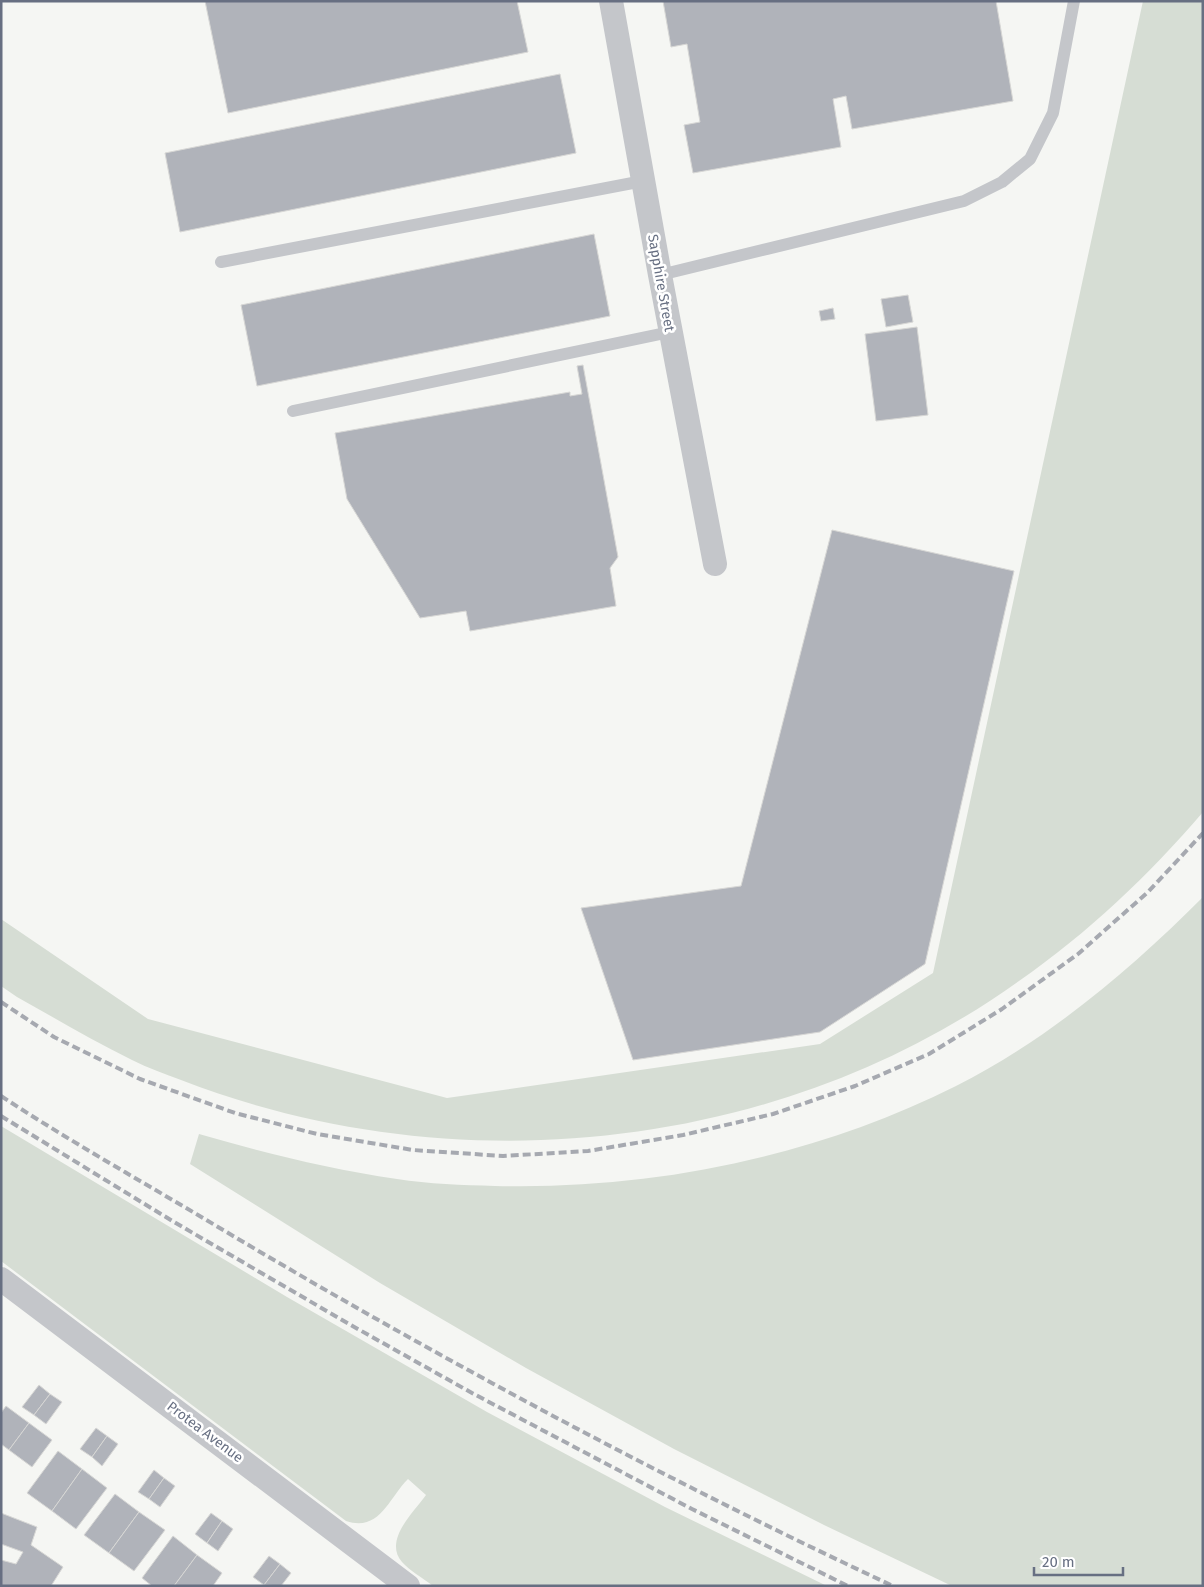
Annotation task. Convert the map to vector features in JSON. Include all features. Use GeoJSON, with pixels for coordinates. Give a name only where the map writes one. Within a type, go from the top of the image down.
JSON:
{"type":"FeatureCollection","features":[{"type":"Feature","properties":{"kind":"street","name":"Sapphire Street"},"geometry":{"type":"LineString","coordinates":[[612,1],[670,332],[715,564]]}},
{"type":"Feature","properties":{"kind":"street","name":"Protea Avenue"},"geometry":{"type":"LineString","coordinates":[[1,1279],[408,1586]]}},
{"type":"Feature","properties":{"kind":"lane"},"geometry":{"type":"LineString","coordinates":[[660,275],[964,201],[1002,182],[1030,159],[1053,113],[1074,1]]}},
{"type":"Feature","properties":{"kind":"lane"},"geometry":{"type":"LineString","coordinates":[[221,262],[643,181]]}},
{"type":"Feature","properties":{"kind":"lane"},"geometry":{"type":"LineString","coordinates":[[293,411],[670,332]]}},
{"type":"Feature","properties":{"kind":"shaded area"},"geometry":{"type":"Polygon","coordinates":[[[1143,1],[1203,1],[1203,812],[1161,859],[1093,923],[1019,981],[925,1039],[825,1084],[721,1116],[613,1135],[503,1141],[394,1133],[286,1113],[181,1080],[144,1066],[88,1037],[1,986],[1,919],[148,1019],[447,1098],[820,1044],[933,973],[1143,1]]]}},
{"type":"Feature","properties":{"kind":"shaded area"},"geometry":{"type":"Polygon","coordinates":[[[1203,897],[1203,1586],[952,1586],[824,1525],[674,1449],[526,1368],[380,1283],[190,1164],[199,1134],[297,1160],[397,1179],[458,1185],[554,1186],[614,1182],[673,1175],[732,1164],[789,1150],[846,1132],[902,1111],[956,1086],[1024,1047],[1087,1001],[1147,951],[1203,897]]]}},
{"type":"Feature","properties":{"kind":"shaded area"},"geometry":{"type":"Polygon","coordinates":[[[1,1126],[287,1297],[487,1412],[665,1507],[827,1586],[433,1586],[405,1565],[397,1554],[396,1545],[402,1527],[426,1495],[408,1479],[389,1504],[375,1518],[367,1522],[358,1523],[346,1521],[1,1261],[1,1126]]]}},
{"type":"Feature","properties":{"kind":"building"},"geometry":{"type":"Polygon","coordinates":[[[205,1],[517,1],[528,52],[228,113],[205,1]]]}},
{"type":"Feature","properties":{"kind":"building"},"geometry":{"type":"Polygon","coordinates":[[[663,1],[996,1],[1013,101],[852,129],[846,96],[833,99],[841,147],[693,173],[684,125],[700,122],[687,44],[671,47],[663,1]]]}},
{"type":"Feature","properties":{"kind":"building"},"geometry":{"type":"Polygon","coordinates":[[[560,74],[576,153],[180,232],[165,153],[560,74]]]}},
{"type":"Feature","properties":{"kind":"building"},"geometry":{"type":"Polygon","coordinates":[[[594,234],[610,316],[257,386],[241,305],[594,234]]]}},
{"type":"Feature","properties":{"kind":"building"},"geometry":{"type":"Polygon","coordinates":[[[908,295],[913,322],[886,327],[881,299],[908,295]]]}},
{"type":"Feature","properties":{"kind":"building"},"geometry":{"type":"Polygon","coordinates":[[[833,308],[835,319],[821,321],[819,311],[833,308]]]}},
{"type":"Feature","properties":{"kind":"building"},"geometry":{"type":"Polygon","coordinates":[[[917,327],[928,415],[876,421],[865,334],[917,327]]]}},
{"type":"Feature","properties":{"kind":"building"},"geometry":{"type":"Polygon","coordinates":[[[583,365],[618,557],[610,568],[616,606],[470,631],[466,611],[420,618],[347,499],[335,433],[570,392],[570,396],[582,394],[577,366],[583,365]]]}},
{"type":"Feature","properties":{"kind":"building"},"geometry":{"type":"Polygon","coordinates":[[[832,530],[1014,571],[925,964],[820,1032],[633,1060],[581,908],[741,886],[832,530]]]}},
{"type":"Feature","properties":{"kind":"building"},"geometry":{"type":"Polygon","coordinates":[[[39,1385],[50,1394],[34,1415],[22,1407],[39,1385]]]}},
{"type":"Feature","properties":{"kind":"building"},"geometry":{"type":"Polygon","coordinates":[[[50,1394],[62,1402],[46,1424],[34,1415],[50,1394]]]}},
{"type":"Feature","properties":{"kind":"building"},"geometry":{"type":"Polygon","coordinates":[[[6,1406],[29,1423],[9,1450],[1,1444],[1,1413],[6,1406]]]}},
{"type":"Feature","properties":{"kind":"building"},"geometry":{"type":"Polygon","coordinates":[[[29,1423],[52,1440],[32,1467],[9,1450],[29,1423]]]}},
{"type":"Feature","properties":{"kind":"building"},"geometry":{"type":"Polygon","coordinates":[[[96,1428],[107,1436],[92,1457],[80,1449],[96,1428]]]}},
{"type":"Feature","properties":{"kind":"building"},"geometry":{"type":"Polygon","coordinates":[[[107,1436],[118,1444],[102,1466],[92,1457],[107,1436]]]}},
{"type":"Feature","properties":{"kind":"building"},"geometry":{"type":"Polygon","coordinates":[[[58,1451],[82,1469],[52,1511],[27,1493],[58,1451]]]}},
{"type":"Feature","properties":{"kind":"building"},"geometry":{"type":"Polygon","coordinates":[[[82,1469],[107,1488],[76,1529],[52,1511],[82,1469]]]}},
{"type":"Feature","properties":{"kind":"building"},"geometry":{"type":"Polygon","coordinates":[[[154,1470],[164,1478],[149,1499],[138,1492],[154,1470]]]}},
{"type":"Feature","properties":{"kind":"building"},"geometry":{"type":"Polygon","coordinates":[[[164,1478],[175,1486],[160,1507],[149,1499],[164,1478]]]}},
{"type":"Feature","properties":{"kind":"building"},"geometry":{"type":"Polygon","coordinates":[[[115,1494],[139,1512],[109,1553],[84,1535],[115,1494]]]}},
{"type":"Feature","properties":{"kind":"building"},"geometry":{"type":"Polygon","coordinates":[[[139,1512],[165,1530],[134,1571],[109,1553],[139,1512]]]}},
{"type":"Feature","properties":{"kind":"building"},"geometry":{"type":"Polygon","coordinates":[[[1,1513],[37,1527],[31,1545],[63,1567],[51,1586],[1,1586],[1,1560],[16,1564],[23,1552],[1,1544],[1,1513]]]}},
{"type":"Feature","properties":{"kind":"building"},"geometry":{"type":"Polygon","coordinates":[[[211,1513],[222,1521],[207,1543],[195,1534],[211,1513]]]}},
{"type":"Feature","properties":{"kind":"building"},"geometry":{"type":"Polygon","coordinates":[[[222,1521],[233,1529],[218,1551],[207,1543],[222,1521]]]}},
{"type":"Feature","properties":{"kind":"building"},"geometry":{"type":"Polygon","coordinates":[[[173,1536],[197,1555],[174,1586],[152,1586],[142,1578],[173,1536]]]}},
{"type":"Feature","properties":{"kind":"building"},"geometry":{"type":"Polygon","coordinates":[[[197,1555],[222,1573],[213,1586],[174,1586],[197,1555]]]}},
{"type":"Feature","properties":{"kind":"building"},"geometry":{"type":"Polygon","coordinates":[[[269,1556],[280,1564],[264,1585],[253,1577],[269,1556]]]}},
{"type":"Feature","properties":{"kind":"building"},"geometry":{"type":"Polygon","coordinates":[[[280,1564],[291,1573],[281,1586],[264,1585],[280,1564]]]}},
{"type":"Feature","properties":{"kind":"railway"},"geometry":{"type":"LineString","coordinates":[[1,1002],[54,1037],[140,1079],[235,1113],[317,1134],[413,1150],[503,1156],[588,1151],[683,1135],[773,1114],[855,1086],[929,1054],[1002,1009],[1078,954],[1148,892],[1203,833]]}},
{"type":"Feature","properties":{"kind":"railway"},"geometry":{"type":"LineString","coordinates":[[1,1096],[74,1142],[283,1265],[541,1410],[716,1500],[893,1586]]}},
{"type":"Feature","properties":{"kind":"railway"},"geometry":{"type":"LineString","coordinates":[[1,1116],[174,1222],[472,1393],[692,1509],[848,1586]]}}]}
